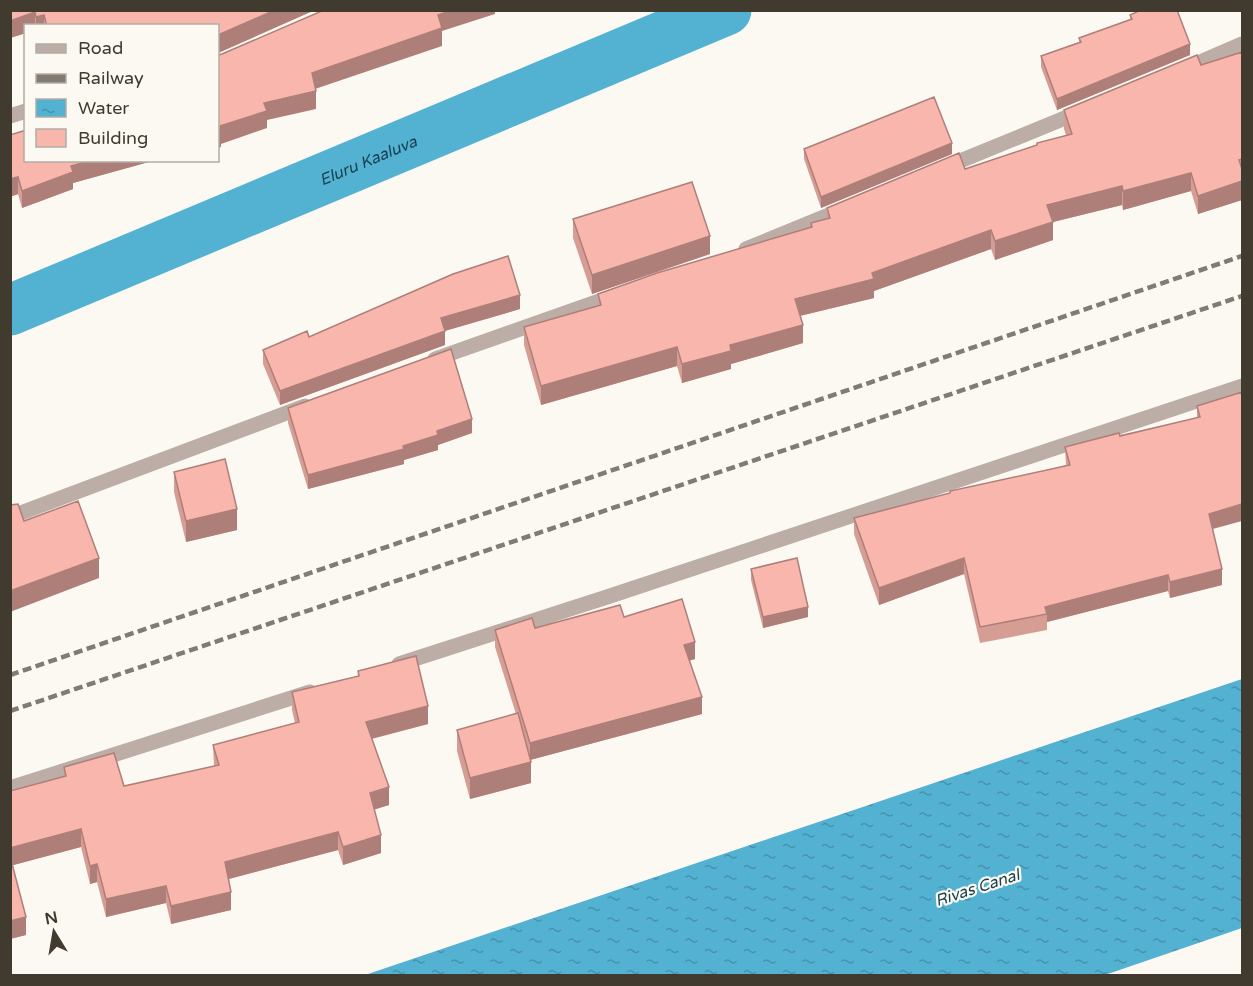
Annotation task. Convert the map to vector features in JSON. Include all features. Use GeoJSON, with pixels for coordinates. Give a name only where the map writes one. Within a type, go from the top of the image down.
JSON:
{"type":"FeatureCollection","features":[{"type":"Feature","properties":{"kind":"street"},"geometry":{"type":"LineString","coordinates":[[1168,75],[1242,44]]}},
{"type":"Feature","properties":{"kind":"street"},"geometry":{"type":"LineString","coordinates":[[930,174],[1094,106]]}},
{"type":"Feature","properties":{"kind":"street"},"geometry":{"type":"LineString","coordinates":[[728,257],[864,201]]}},
{"type":"Feature","properties":{"kind":"street"},"geometry":{"type":"LineString","coordinates":[[417,365],[631,290]]}},
{"type":"Feature","properties":{"kind":"street"},"geometry":{"type":"LineString","coordinates":[[382,669],[607,597],[1242,386]]}},
{"type":"Feature","properties":{"kind":"street"},"geometry":{"type":"LineString","coordinates":[[10,517],[317,401]]}},
{"type":"Feature","properties":{"kind":"street"},"geometry":{"type":"LineString","coordinates":[[10,788],[326,687]]}},
{"type":"Feature","properties":{"kind":"water","name":"Rivas Canal"},"geometry":{"type":"Polygon","coordinates":[[[1242,679],[1242,928],[1102,976],[365,975],[1242,679]]]}},
{"type":"Feature","properties":{"kind":"building"},"geometry":{"type":"Polygon","coordinates":[[[10,10],[275,10],[219,35],[219,24],[46,24],[44,15],[36,17],[35,12],[10,21],[10,10]]]}},
{"type":"Feature","properties":{"kind":"building"},"geometry":{"type":"Polygon","coordinates":[[[324,10],[452,10],[438,15],[442,28],[312,73],[316,91],[264,103],[267,111],[220,126],[219,130],[219,55],[324,10]]]}},
{"type":"Feature","properties":{"kind":"building"},"geometry":{"type":"Polygon","coordinates":[[[1141,10],[1177,10],[1190,44],[1057,99],[1041,56],[1081,42],[1079,38],[1132,19],[1130,15],[1141,10]]]}},
{"type":"Feature","properties":{"kind":"building"},"geometry":{"type":"Polygon","coordinates":[[[1242,52],[1242,159],[1239,160],[1242,181],[1198,196],[1191,173],[1123,191],[1122,186],[1047,205],[1053,222],[995,241],[991,230],[872,273],[874,279],[795,299],[803,325],[730,345],[731,351],[682,364],[677,347],[541,386],[524,327],[601,305],[598,294],[657,273],[812,227],[811,223],[830,218],[827,208],[959,153],[965,169],[1037,145],[1037,143],[1072,134],[1064,110],[1197,55],[1201,65],[1242,52]]]}},
{"type":"Feature","properties":{"kind":"building"},"geometry":{"type":"Polygon","coordinates":[[[934,97],[952,143],[821,197],[804,149],[934,97]]]}},
{"type":"Feature","properties":{"kind":"building"},"geometry":{"type":"Polygon","coordinates":[[[24,131],[24,162],[86,162],[71,166],[73,172],[22,191],[18,177],[10,179],[10,135],[24,131]]]}},
{"type":"Feature","properties":{"kind":"building"},"geometry":{"type":"Polygon","coordinates":[[[692,182],[710,236],[592,275],[573,219],[692,182]]]}},
{"type":"Feature","properties":{"kind":"building"},"geometry":{"type":"Polygon","coordinates":[[[508,256],[520,295],[441,318],[445,331],[280,391],[263,350],[307,331],[309,337],[453,274],[508,256]]]}},
{"type":"Feature","properties":{"kind":"building"},"geometry":{"type":"Polygon","coordinates":[[[451,349],[472,419],[437,431],[438,435],[403,446],[404,449],[308,475],[288,408],[451,349]]]}},
{"type":"Feature","properties":{"kind":"building"},"geometry":{"type":"Polygon","coordinates":[[[1242,392],[1242,504],[1209,514],[1222,569],[1170,582],[1168,575],[1045,607],[1047,614],[980,627],[964,558],[879,588],[854,518],[950,493],[950,491],[1070,465],[1065,447],[1119,433],[1120,436],[1200,417],[1197,406],[1242,392]]]}},
{"type":"Feature","properties":{"kind":"building"},"geometry":{"type":"Polygon","coordinates":[[[225,459],[237,509],[186,521],[174,472],[225,459]]]}},
{"type":"Feature","properties":{"kind":"building"},"geometry":{"type":"Polygon","coordinates":[[[78,501],[99,558],[10,591],[10,505],[18,504],[24,521],[78,501]]]}},
{"type":"Feature","properties":{"kind":"building"},"geometry":{"type":"Polygon","coordinates":[[[797,558],[808,607],[763,617],[751,569],[797,558]]]}},
{"type":"Feature","properties":{"kind":"building"},"geometry":{"type":"Polygon","coordinates":[[[682,599],[695,642],[684,645],[702,697],[530,743],[495,630],[532,618],[535,628],[620,605],[624,617],[682,599]]]}},
{"type":"Feature","properties":{"kind":"building"},"geometry":{"type":"Polygon","coordinates":[[[416,656],[428,706],[366,722],[389,787],[370,793],[381,835],[343,847],[338,832],[225,862],[231,892],[171,906],[166,886],[106,899],[97,864],[90,866],[81,829],[10,848],[10,791],[66,776],[64,767],[114,753],[124,786],[219,765],[213,745],[299,722],[292,692],[359,676],[358,671],[416,656]]]}},
{"type":"Feature","properties":{"kind":"building"},"geometry":{"type":"Polygon","coordinates":[[[518,713],[531,762],[470,778],[457,730],[518,713]]]}},
{"type":"Feature","properties":{"kind":"building"},"geometry":{"type":"Polygon","coordinates":[[[10,856],[26,917],[10,921],[10,856]]]}},
{"type":"Feature","properties":{"kind":"waterway","name":"Eluru Kaaluva"},"geometry":{"type":"LineString","coordinates":[[10,310],[726,10]]}},
{"type":"Feature","properties":{"kind":"railway"},"geometry":{"type":"LineString","coordinates":[[10,675],[1242,256]]}},
{"type":"Feature","properties":{"kind":"railway"},"geometry":{"type":"LineString","coordinates":[[10,711],[1242,296]]}}]}
